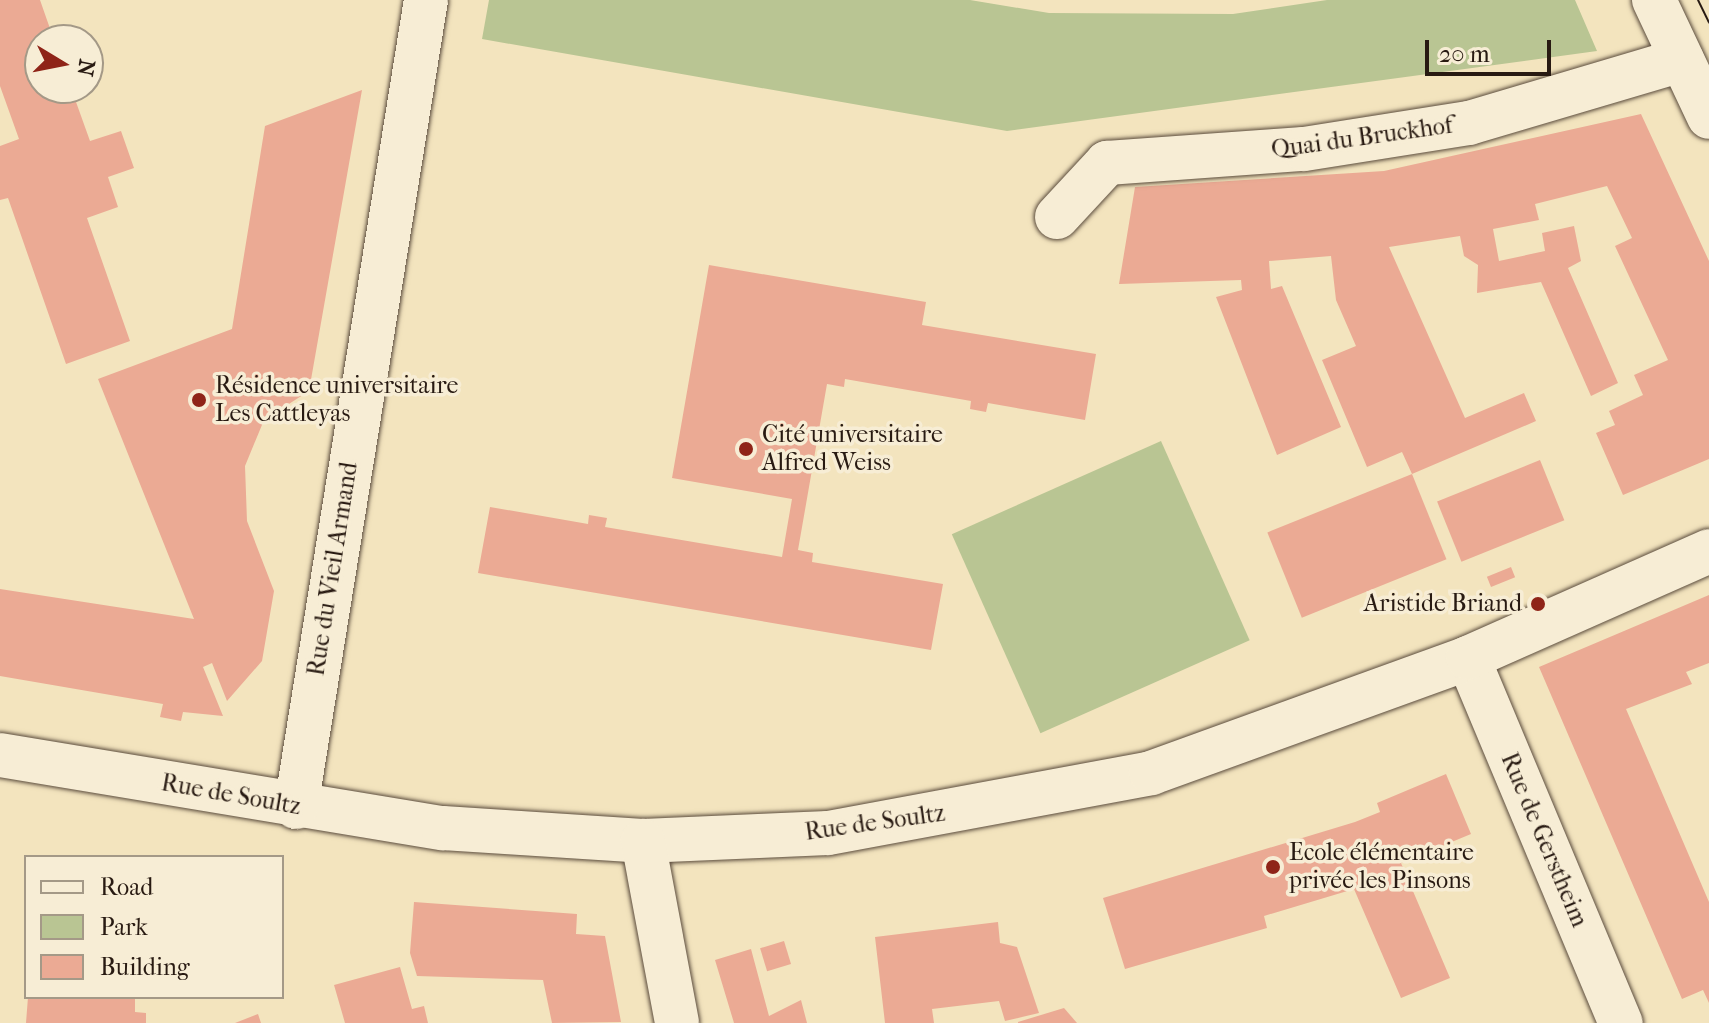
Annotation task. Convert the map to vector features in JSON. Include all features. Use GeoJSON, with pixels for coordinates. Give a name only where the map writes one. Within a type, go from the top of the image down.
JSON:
{"type":"FeatureCollection","features":[{"type":"Feature","properties":{"kind":"street","name":"Rue du Vieil Armand"},"geometry":{"type":"LineString","coordinates":[[296,807],[426,0]]}},
{"type":"Feature","properties":{"kind":"street"},"geometry":{"type":"LineString","coordinates":[[1654,0],[1709,117]]}},
{"type":"Feature","properties":{"kind":"street","name":"Quai du Bruckhof"},"geometry":{"type":"LineString","coordinates":[[1057,217],[1107,163],[1304,149],[1469,123],[1682,60]]}},
{"type":"Feature","properties":{"kind":"street","name":"Rue de Soultz"},"geometry":{"type":"LineString","coordinates":[[0,755],[296,807],[443,828],[643,841],[828,833],[1151,773],[1468,658],[1709,551]]}},
{"type":"Feature","properties":{"kind":"street","name":"Rue de Gerstheim"},"geometry":{"type":"LineString","coordinates":[[1468,658],[1621,1023]]}},
{"type":"Feature","properties":{"kind":"street"},"geometry":{"type":"LineString","coordinates":[[643,841],[677,1023]]}},
{"type":"Feature","properties":{"kind":"green space"},"geometry":{"type":"Polygon","coordinates":[[[489,0],[970,0],[1049,13],[1233,14],[1327,0],[1575,0],[1597,51],[1007,131],[482,39],[489,0]]]}},
{"type":"Feature","properties":{"kind":"green space"},"geometry":{"type":"Polygon","coordinates":[[[1161,441],[1250,640],[1040,733],[952,534],[1161,441]]]}},
{"type":"Feature","properties":{"kind":"building"},"geometry":{"type":"Polygon","coordinates":[[[0,0],[40,0],[48,24],[24,24],[24,104],[77,104],[90,141],[121,131],[134,168],[108,177],[118,207],[87,218],[130,341],[66,364],[8,198],[0,200],[0,146],[19,139],[0,86],[0,0]]]}},
{"type":"Feature","properties":{"kind":"building","name":"Résidence universitaire Les Cattleyas"},"geometry":{"type":"Polygon","coordinates":[[[362,90],[309,391],[264,420],[245,466],[247,521],[274,591],[262,661],[227,701],[212,663],[203,667],[223,716],[183,712],[181,721],[160,717],[163,704],[0,676],[0,589],[194,619],[98,379],[232,329],[265,126],[362,90]]]}},
{"type":"Feature","properties":{"kind":"building"},"geometry":{"type":"Polygon","coordinates":[[[1641,114],[1709,261],[1709,459],[1623,495],[1596,433],[1615,425],[1609,411],[1643,395],[1634,375],[1668,360],[1615,246],[1632,238],[1607,186],[1535,204],[1539,220],[1493,229],[1499,261],[1545,251],[1542,233],[1574,226],[1581,261],[1568,268],[1618,383],[1591,396],[1541,282],[1477,293],[1478,265],[1464,256],[1460,236],[1389,247],[1465,418],[1524,393],[1536,421],[1412,474],[1402,452],[1367,467],[1322,360],[1356,346],[1336,300],[1331,256],[1269,261],[1271,289],[1282,286],[1341,427],[1277,455],[1216,297],[1242,290],[1241,280],[1119,284],[1135,187],[1384,171],[1641,114]]]}},
{"type":"Feature","properties":{"kind":"building","name":"Cité universitaire Alfred Weiss"},"geometry":{"type":"Polygon","coordinates":[[[709,265],[926,302],[922,325],[1096,354],[1085,420],[988,403],[986,412],[970,409],[971,401],[845,379],[844,387],[827,384],[798,550],[813,553],[812,562],[943,584],[931,650],[478,573],[490,507],[588,524],[589,515],[607,518],[605,527],[782,557],[792,499],[672,478],[709,265]]]}},
{"type":"Feature","properties":{"kind":"building"},"geometry":{"type":"Polygon","coordinates":[[[1540,460],[1564,520],[1461,562],[1437,502],[1540,460]]]}},
{"type":"Feature","properties":{"kind":"building"},"geometry":{"type":"Polygon","coordinates":[[[1412,474],[1446,559],[1302,618],[1267,532],[1412,474]]]}},
{"type":"Feature","properties":{"kind":"building"},"geometry":{"type":"Polygon","coordinates":[[[1511,567],[1515,577],[1491,587],[1487,577],[1511,567]]]}},
{"type":"Feature","properties":{"kind":"building"},"geometry":{"type":"Polygon","coordinates":[[[1709,595],[1709,663],[1686,672],[1692,684],[1626,709],[1709,902],[1709,1003],[1703,990],[1682,999],[1539,667],[1709,595]]]}},
{"type":"Feature","properties":{"kind":"building"},"geometry":{"type":"Polygon","coordinates":[[[1446,774],[1471,834],[1401,863],[1450,978],[1401,998],[1354,889],[1264,916],[1267,928],[1125,969],[1103,898],[1355,822],[1380,812],[1377,803],[1446,774]]]}},
{"type":"Feature","properties":{"kind":"building"},"geometry":{"type":"Polygon","coordinates":[[[414,902],[577,914],[576,934],[605,936],[621,1022],[552,1023],[543,980],[417,976],[410,953],[414,902]]]}},
{"type":"Feature","properties":{"kind":"building"},"geometry":{"type":"Polygon","coordinates":[[[998,922],[1000,943],[1017,947],[1039,1013],[1005,1021],[999,1001],[932,1009],[934,1023],[885,1023],[875,937],[998,922]]]}},
{"type":"Feature","properties":{"kind":"building"},"geometry":{"type":"Polygon","coordinates":[[[784,941],[791,964],[767,971],[760,948],[784,941]]]}},
{"type":"Feature","properties":{"kind":"building"},"geometry":{"type":"Polygon","coordinates":[[[751,949],[769,1016],[801,1000],[807,1023],[734,1023],[715,960],[751,949]]]}},
{"type":"Feature","properties":{"kind":"building"},"geometry":{"type":"Polygon","coordinates":[[[400,967],[412,1009],[424,1006],[428,1023],[345,1023],[334,985],[400,967]]]}},
{"type":"Feature","properties":{"kind":"building"},"geometry":{"type":"Polygon","coordinates":[[[28,999],[135,999],[135,1012],[146,1013],[146,1023],[26,1023],[28,999]]]}},
{"type":"Feature","properties":{"kind":"building"},"geometry":{"type":"Polygon","coordinates":[[[1064,1008],[1077,1023],[1018,1023],[1018,1022],[1064,1008]]]}},
{"type":"Feature","properties":{"kind":"building"},"geometry":{"type":"Polygon","coordinates":[[[258,1014],[261,1023],[235,1023],[258,1014]]]}},
{"type":"Feature","properties":{"kind":"tram line"},"geometry":{"type":"LineString","coordinates":[[1698,0],[1709,23]]}},
{"type":"Feature","properties":{"kind":"place","name":"Résidence universitaire Les Cattleyas"},"geometry":{"type":"Point","coordinates":[199,400]}},
{"type":"Feature","properties":{"kind":"place","name":"Cité universitaire Alfred Weiss"},"geometry":{"type":"Point","coordinates":[746,449]}},
{"type":"Feature","properties":{"kind":"place","name":"Aristide Briand"},"geometry":{"type":"Point","coordinates":[1538,604]}},
{"type":"Feature","properties":{"kind":"place","name":"Ecole élémentaire privée les Pinsons"},"geometry":{"type":"Point","coordinates":[1273,867]}}]}
